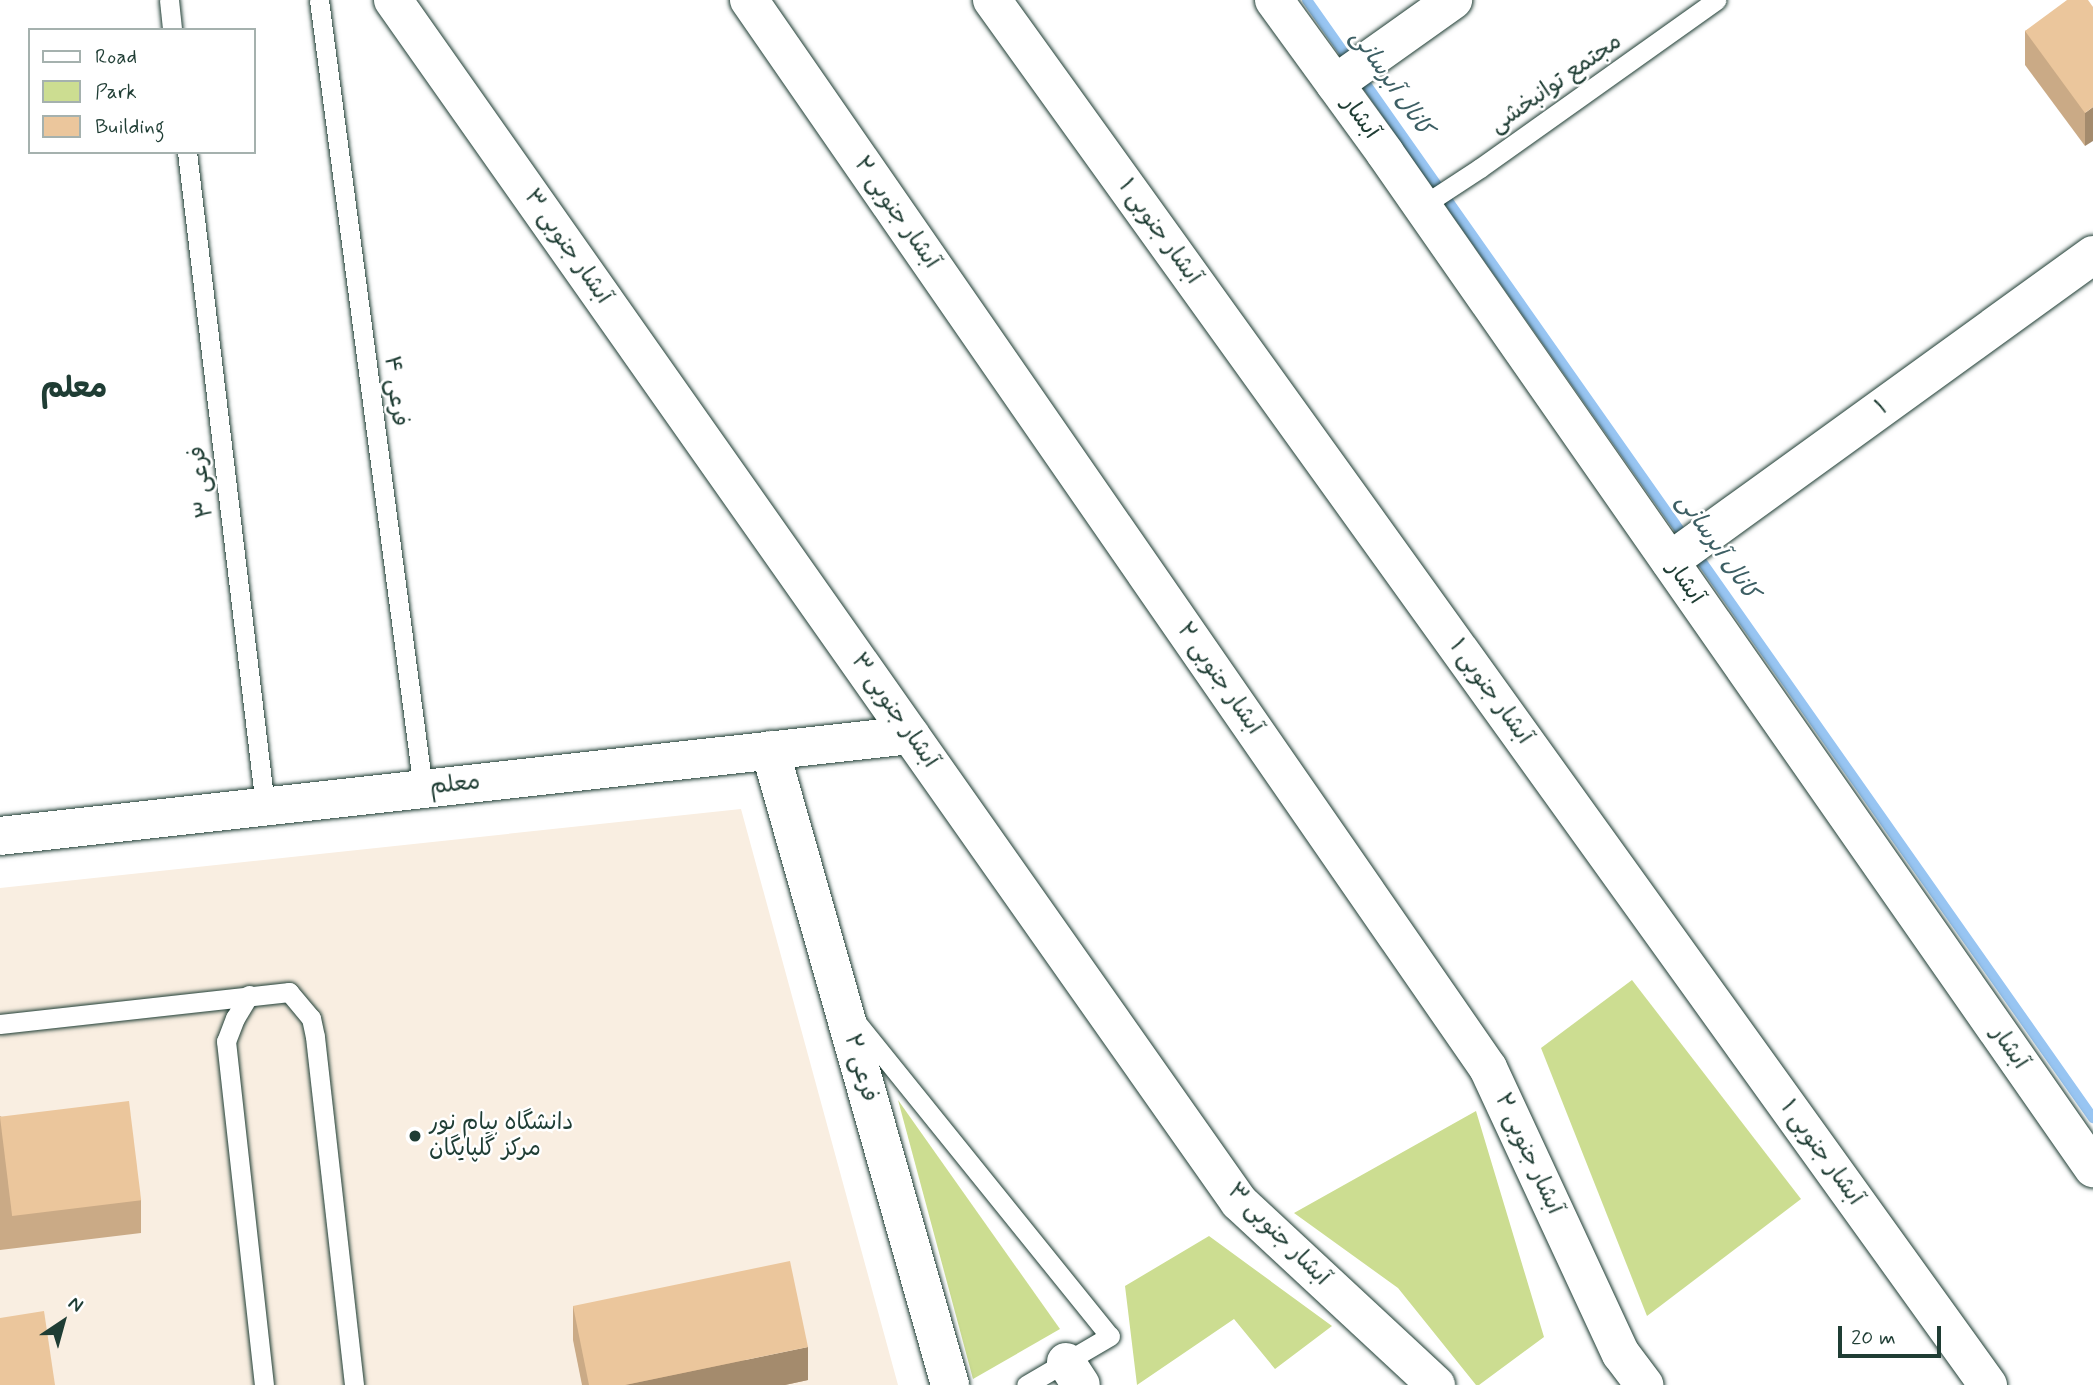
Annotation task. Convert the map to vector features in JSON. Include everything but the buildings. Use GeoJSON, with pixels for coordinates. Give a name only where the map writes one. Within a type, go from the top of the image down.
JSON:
{"type":"FeatureCollection","features":[{"type":"Feature","properties":{"kind":"street","name":"آبشار جنوبی ۳"},"geometry":{"type":"LineString","coordinates":[[393,0],[1239,1202],[1436,1385]]}},
{"type":"Feature","properties":{"kind":"street","name":"آبشار جنوبی ۲"},"geometry":{"type":"LineString","coordinates":[[749,0],[1488,1068],[1621,1354],[1644,1385]]}},
{"type":"Feature","properties":{"kind":"street","name":"آبشار جنوبی ۱"},"geometry":{"type":"LineString","coordinates":[[992,0],[1988,1385]]}},
{"type":"Feature","properties":{"kind":"street","name":"آبشار"},"geometry":{"type":"LineString","coordinates":[[1274,0],[1422,206],[2093,1168]]}},
{"type":"Feature","properties":{"kind":"street"},"geometry":{"type":"LineString","coordinates":[[1335,84],[1453,0]]}},
{"type":"Feature","properties":{"kind":"street","name":"۱"},"geometry":{"type":"LineString","coordinates":[[1670,561],[2093,255]]}},
{"type":"Feature","properties":{"kind":"street","name":"معلم"},"geometry":{"type":"LineString","coordinates":[[0,836],[910,735]]}},
{"type":"Feature","properties":{"kind":"street","name":"فرعی ۲"},"geometry":{"type":"LineString","coordinates":[[769,750],[950,1385]]}},
{"type":"Feature","properties":{"kind":"lane"},"geometry":{"type":"LineString","coordinates":[[169,0],[172,28]]}},
{"type":"Feature","properties":{"kind":"lane","name":"فرعی ۴"},"geometry":{"type":"LineString","coordinates":[[319,0],[422,789]]}},
{"type":"Feature","properties":{"kind":"lane","name":"مجتمع توانبخشى"},"geometry":{"type":"LineString","coordinates":[[1422,206],[1480,168],[1716,0]]}},
{"type":"Feature","properties":{"kind":"lane","name":"فرعی ۳"},"geometry":{"type":"LineString","coordinates":[[187,154],[265,806]]}},
{"type":"Feature","properties":{"kind":"lane"},"geometry":{"type":"LineString","coordinates":[[0,1024],[289,992],[312,1018],[354,1385]]}},
{"type":"Feature","properties":{"kind":"lane"},"geometry":{"type":"LineString","coordinates":[[249,995],[235,1018],[226,1041],[264,1385]]}},
{"type":"Feature","properties":{"kind":"lane"},"geometry":{"type":"LineString","coordinates":[[842,1004],[1110,1336],[1074,1373],[1026,1385]]}},
{"type":"Feature","properties":{"kind":"shaded area","name":"دانشگاه پیام نور مرکز گلپایگان"},"geometry":{"type":"Polygon","coordinates":[[[741,809],[898,1385],[0,1385],[0,888],[741,809]]]}},
{"type":"Feature","properties":{"kind":"green space"},"geometry":{"type":"Polygon","coordinates":[[[1632,980],[1801,1199],[1647,1316],[1541,1048],[1632,980]]]}},
{"type":"Feature","properties":{"kind":"green space"},"geometry":{"type":"Polygon","coordinates":[[[898,1100],[1060,1329],[973,1379],[898,1100]]]}},
{"type":"Feature","properties":{"kind":"green space"},"geometry":{"type":"Polygon","coordinates":[[[1476,1111],[1544,1337],[1479,1385],[1476,1385],[1398,1288],[1294,1213],[1476,1111]]]}},
{"type":"Feature","properties":{"kind":"green space"},"geometry":{"type":"Polygon","coordinates":[[[1209,1236],[1332,1326],[1275,1369],[1234,1319],[1137,1385],[1125,1286],[1209,1236]]]}},
{"type":"Feature","properties":{"kind":"waterway","name":"کانال آبرسانی"},"geometry":{"type":"LineString","coordinates":[[1307,0],[2093,1118]]}},
{"type":"Feature","properties":{"kind":"place","name":"دانشگاه پیام نور مرکز گلپایگان"},"geometry":{"type":"Point","coordinates":[415,1136]}},
{"type":"Feature","properties":{"kind":"district","name":"معلم"},"geometry":{"type":"Point","coordinates":[74,389]}}]}
